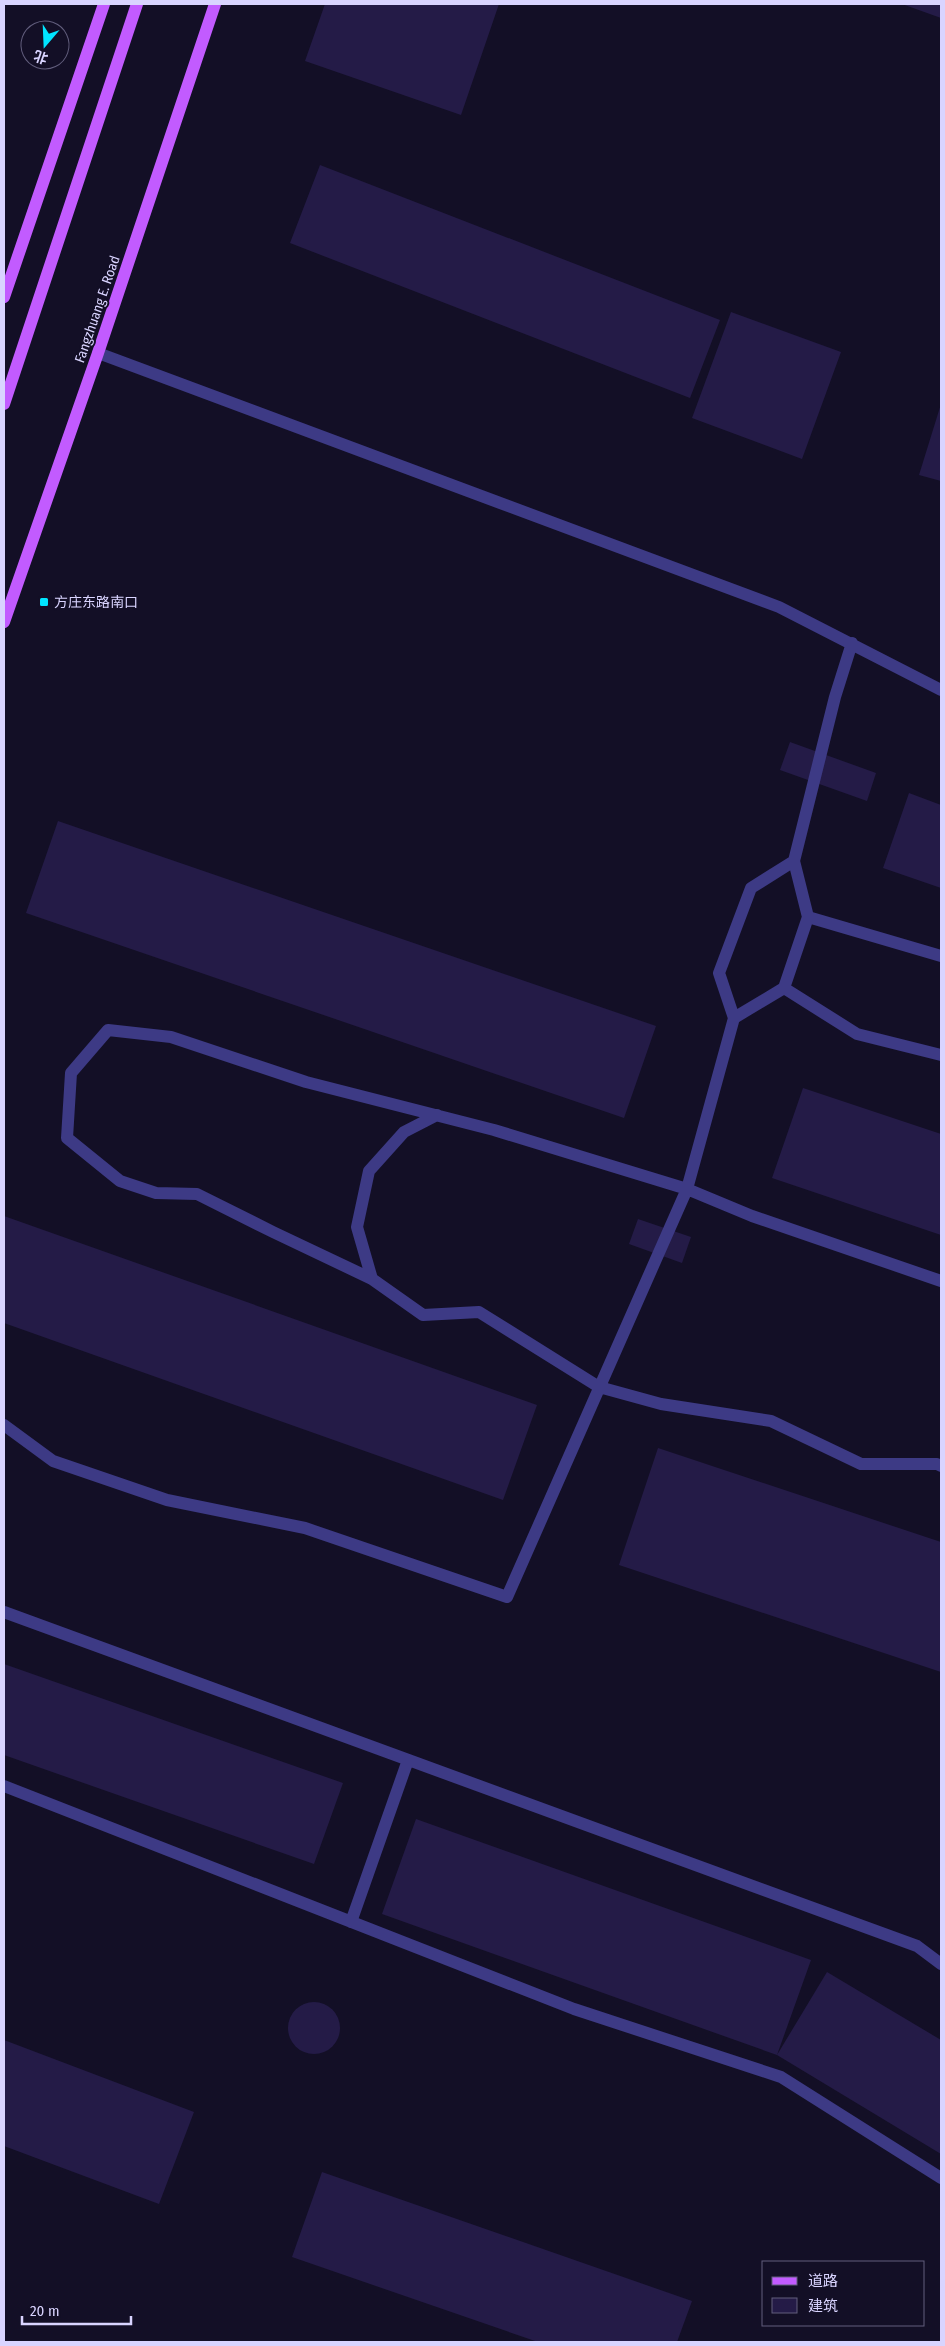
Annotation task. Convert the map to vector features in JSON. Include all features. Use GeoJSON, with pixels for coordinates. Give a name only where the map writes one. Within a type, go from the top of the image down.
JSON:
{"type":"FeatureCollection","features":[{"type":"Feature","properties":{"kind":"main road"},"geometry":{"type":"LineString","coordinates":[[4,293],[104,4]]}},
{"type":"Feature","properties":{"kind":"main road"},"geometry":{"type":"LineString","coordinates":[[4,404],[137,4]]}},
{"type":"Feature","properties":{"kind":"main road","name":"Fangzhuang E. Road"},"geometry":{"type":"LineString","coordinates":[[4,622],[98,352],[215,4]]}},
{"type":"Feature","properties":{"kind":"street"},"geometry":{"type":"LineString","coordinates":[[98,352],[779,607],[941,690]]}},
{"type":"Feature","properties":{"kind":"street"},"geometry":{"type":"LineString","coordinates":[[734,1018],[784,988],[808,917],[794,861],[835,697],[852,643]]}},
{"type":"Feature","properties":{"kind":"street"},"geometry":{"type":"LineString","coordinates":[[4,1425],[53,1461],[158,1497],[305,1528],[507,1597],[687,1189],[734,1018],[719,973],[751,888],[794,861]]}},
{"type":"Feature","properties":{"kind":"street"},"geometry":{"type":"LineString","coordinates":[[808,917],[941,956]]}},
{"type":"Feature","properties":{"kind":"street"},"geometry":{"type":"LineString","coordinates":[[784,988],[856,1034],[941,1055]]}},
{"type":"Feature","properties":{"kind":"street"},"geometry":{"type":"LineString","coordinates":[[940,1463],[862,1464],[771,1421],[661,1404],[599,1387],[480,1312],[423,1315],[372,1279],[197,1194],[156,1193],[120,1181],[67,1138],[71,1073],[108,1030],[171,1037],[306,1082],[494,1130],[687,1189],[752,1216],[941,1282]]}},
{"type":"Feature","properties":{"kind":"street"},"geometry":{"type":"LineString","coordinates":[[372,1279],[356,1227],[369,1172],[404,1132],[437,1115]]}},
{"type":"Feature","properties":{"kind":"street"},"geometry":{"type":"LineString","coordinates":[[4,1612],[916,1946],[941,1964]]}},
{"type":"Feature","properties":{"kind":"street"},"geometry":{"type":"LineString","coordinates":[[351,1922],[408,1760]]}},
{"type":"Feature","properties":{"kind":"street"},"geometry":{"type":"LineString","coordinates":[[4,1786],[574,2009],[782,2078],[941,2178]]}},
{"type":"Feature","properties":{"kind":"building"},"geometry":{"type":"Polygon","coordinates":[[[325,4],[499,4],[461,115],[305,61],[325,4]]]}},
{"type":"Feature","properties":{"kind":"building"},"geometry":{"type":"Polygon","coordinates":[[[902,4],[941,4],[941,18],[902,4]]]}},
{"type":"Feature","properties":{"kind":"building"},"geometry":{"type":"Polygon","coordinates":[[[320,165],[720,320],[690,398],[290,243],[320,165]]]}},
{"type":"Feature","properties":{"kind":"building"},"geometry":{"type":"Polygon","coordinates":[[[731,312],[841,352],[802,459],[692,418],[731,312]]]}},
{"type":"Feature","properties":{"kind":"building"},"geometry":{"type":"Polygon","coordinates":[[[941,404],[941,481],[919,475],[941,404]]]}},
{"type":"Feature","properties":{"kind":"building"},"geometry":{"type":"Polygon","coordinates":[[[790,742],[876,773],[867,801],[780,770],[790,742]]]}},
{"type":"Feature","properties":{"kind":"building"},"geometry":{"type":"Polygon","coordinates":[[[909,793],[941,805],[941,888],[883,868],[909,793]]]}},
{"type":"Feature","properties":{"kind":"building"},"geometry":{"type":"Polygon","coordinates":[[[58,821],[656,1026],[624,1118],[26,913],[58,821]]]}},
{"type":"Feature","properties":{"kind":"building"},"geometry":{"type":"Polygon","coordinates":[[[803,1088],[941,1134],[941,1235],[772,1178],[803,1088]]]}},
{"type":"Feature","properties":{"kind":"building"},"geometry":{"type":"Polygon","coordinates":[[[4,1216],[537,1405],[503,1500],[4,1323],[4,1216]]]}},
{"type":"Feature","properties":{"kind":"building"},"geometry":{"type":"Polygon","coordinates":[[[638,1219],[691,1237],[682,1263],[629,1244],[638,1219]]]}},
{"type":"Feature","properties":{"kind":"building"},"geometry":{"type":"Polygon","coordinates":[[[658,1448],[941,1542],[941,1672],[619,1565],[658,1448]]]}},
{"type":"Feature","properties":{"kind":"building"},"geometry":{"type":"Polygon","coordinates":[[[4,1664],[343,1783],[314,1864],[4,1755],[4,1664]]]}},
{"type":"Feature","properties":{"kind":"building"},"geometry":{"type":"Polygon","coordinates":[[[416,1819],[811,1960],[777,2055],[382,1914],[416,1819]]]}},
{"type":"Feature","properties":{"kind":"building"},"geometry":{"type":"Polygon","coordinates":[[[827,1972],[941,2040],[941,2154],[777,2055],[827,1972]]]}},
{"type":"Feature","properties":{"kind":"building"},"geometry":{"type":"Polygon","coordinates":[[[309,2002],[319,2002],[333,2009],[340,2023],[340,2033],[333,2047],[319,2054],[309,2054],[299,2050],[292,2043],[288,2033],[288,2023],[292,2013],[299,2006],[309,2002]]]}},
{"type":"Feature","properties":{"kind":"building"},"geometry":{"type":"Polygon","coordinates":[[[4,2040],[194,2112],[159,2204],[4,2146],[4,2040]]]}},
{"type":"Feature","properties":{"kind":"building"},"geometry":{"type":"Polygon","coordinates":[[[322,2172],[692,2301],[677,2342],[538,2342],[292,2257],[322,2172]]]}},
{"type":"Feature","properties":{"kind":"place","name":"方庄东路南口"},"geometry":{"type":"Point","coordinates":[44,602]}}]}
